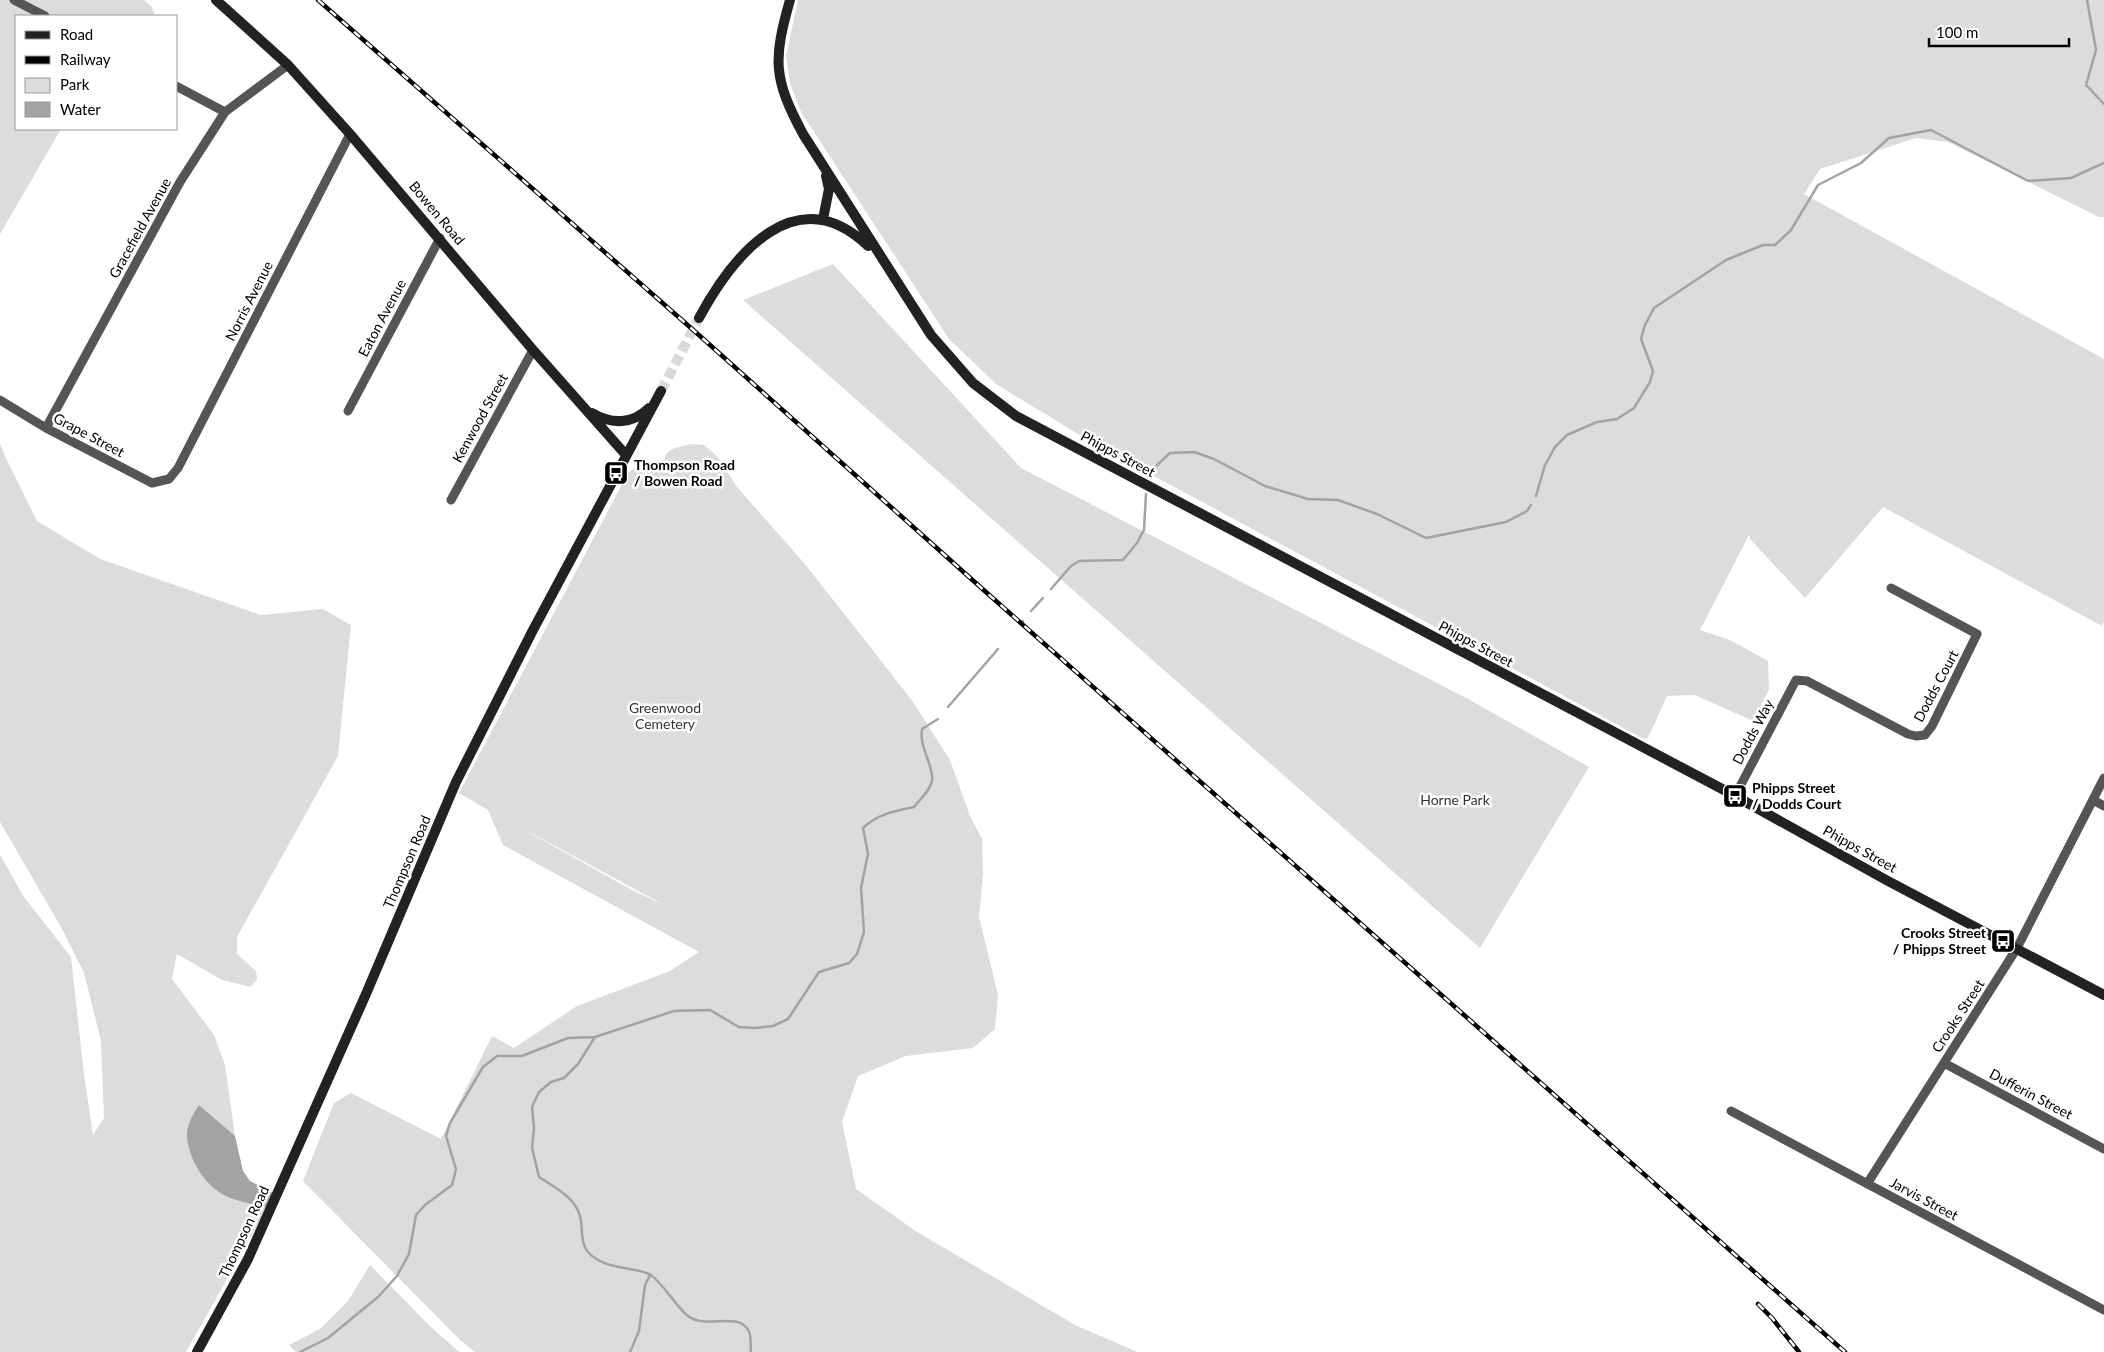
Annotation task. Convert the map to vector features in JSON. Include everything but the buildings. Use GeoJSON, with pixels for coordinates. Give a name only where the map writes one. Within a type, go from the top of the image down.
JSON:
{"type":"FeatureCollection","features":[{"type":"Feature","properties":{"kind":"main road","name":"Bowen Road"},"geometry":{"type":"LineString","coordinates":[[216,0],[288,65],[440,238],[576,400],[626,454]]}},
{"type":"Feature","properties":{"kind":"main road"},"geometry":{"type":"LineString","coordinates":[[790,0],[777,57],[780,83],[787,106],[882,261]]}},
{"type":"Feature","properties":{"kind":"main road"},"geometry":{"type":"LineString","coordinates":[[823,219],[829,189],[825,170]]}},
{"type":"Feature","properties":{"kind":"main road"},"geometry":{"type":"LineString","coordinates":[[699,318],[725,275],[758,241],[790,222],[807,218],[823,219],[836,224],[860,237],[882,261]]}},
{"type":"Feature","properties":{"kind":"main road","name":"Phipps Street"},"geometry":{"type":"LineString","coordinates":[[882,261],[931,335],[955,365],[972,383],[1016,416],[1735,796],[1888,881],[2104,995]]}},
{"type":"Feature","properties":{"kind":"main road","name":"Thompson Road"},"geometry":{"type":"LineString","coordinates":[[197,1352],[248,1259],[366,994],[456,782],[626,454],[660,394],[645,412],[638,417],[621,422],[603,419],[576,400]]}},
{"type":"Feature","properties":{"kind":"street"},"geometry":{"type":"LineString","coordinates":[[14,0],[43,15]]}},
{"type":"Feature","properties":{"kind":"street","name":"Gracefield Avenue"},"geometry":{"type":"LineString","coordinates":[[46,428],[180,182],[225,112],[288,65]]}},
{"type":"Feature","properties":{"kind":"street"},"geometry":{"type":"LineString","coordinates":[[178,87],[225,112]]}},
{"type":"Feature","properties":{"kind":"street","name":"Norris Avenue"},"geometry":{"type":"LineString","coordinates":[[169,479],[178,468],[350,134]]}},
{"type":"Feature","properties":{"kind":"street","name":"Eaton Avenue"},"geometry":{"type":"LineString","coordinates":[[348,411],[440,238]]}},
{"type":"Feature","properties":{"kind":"street","name":"Kenwood Street"},"geometry":{"type":"LineString","coordinates":[[451,500],[533,350]]}},
{"type":"Feature","properties":{"kind":"street","name":"Grape Street"},"geometry":{"type":"LineString","coordinates":[[0,400],[46,428],[152,483],[169,479]]}},
{"type":"Feature","properties":{"kind":"street","name":"Dodds Court"},"geometry":{"type":"LineString","coordinates":[[1796,680],[1808,681],[1908,734],[1916,736],[1925,735],[1938,716],[1977,634],[1891,588]]}},
{"type":"Feature","properties":{"kind":"street","name":"Dodds Way"},"geometry":{"type":"LineString","coordinates":[[1735,796],[1796,680]]}},
{"type":"Feature","properties":{"kind":"street","name":"Crooks Street"},"geometry":{"type":"LineString","coordinates":[[1867,1184],[2017,948],[2104,778]]}},
{"type":"Feature","properties":{"kind":"street"},"geometry":{"type":"LineString","coordinates":[[2093,800],[2104,806]]}},
{"type":"Feature","properties":{"kind":"street","name":"Dufferin Street"},"geometry":{"type":"LineString","coordinates":[[1944,1063],[2104,1149]]}},
{"type":"Feature","properties":{"kind":"street","name":"Jarvis Street"},"geometry":{"type":"LineString","coordinates":[[1730,1112],[2104,1310]]}},
{"type":"Feature","properties":{"kind":"green space"},"geometry":{"type":"Polygon","coordinates":[[[0,0],[144,0],[152,7],[155,15],[15,15],[15,130],[60,130],[0,234],[0,0]]]}},
{"type":"Feature","properties":{"kind":"green space"},"geometry":{"type":"Polygon","coordinates":[[[798,0],[2104,0],[2104,217],[2099,217],[1948,142],[1916,138],[1820,169],[1804,194],[2104,359],[2104,621],[2102,626],[1883,507],[1805,598],[1750,539],[1749,535],[1700,630],[1730,640],[1768,661],[1769,689],[1753,721],[1695,695],[1667,696],[1648,738],[1644,739],[1096,445],[996,384],[949,339],[801,112],[790,83],[786,56],[798,0]]]}},
{"type":"Feature","properties":{"kind":"green space","name":"Horne Park"},"geometry":{"type":"Polygon","coordinates":[[[833,264],[1021,468],[1468,699],[1589,767],[1480,948],[743,300],[833,264]]]}},
{"type":"Feature","properties":{"kind":"green space"},"geometry":{"type":"Polygon","coordinates":[[[0,443],[37,521],[100,559],[261,615],[323,609],[351,625],[338,756],[237,937],[237,954],[256,971],[257,980],[250,987],[222,980],[177,954],[172,979],[214,1035],[225,1065],[235,1136],[199,1105],[226,1196],[267,1208],[186,1352],[0,1352],[0,855],[24,897],[71,957],[93,1135],[104,1118],[101,1041],[84,973],[61,927],[0,822],[0,443]]]}},
{"type":"Feature","properties":{"kind":"green space","name":"Greenwood Cemetery"},"geometry":{"type":"Polygon","coordinates":[[[691,444],[704,445],[718,457],[737,487],[804,563],[913,702],[950,760],[970,816],[982,839],[983,874],[979,917],[998,995],[995,1029],[973,1048],[906,1056],[858,1076],[842,1122],[856,1189],[917,1232],[1077,1326],[1138,1352],[475,1352],[460,1340],[303,1181],[334,1103],[351,1093],[441,1139],[492,1036],[514,1048],[577,1006],[670,971],[699,952],[503,845],[488,810],[459,793],[628,473],[638,466],[647,464],[669,471],[665,459],[669,451],[691,444]],[[531,833],[632,890],[666,906],[531,833]]]}},
{"type":"Feature","properties":{"kind":"green space"},"geometry":{"type":"Polygon","coordinates":[[[370,1265],[431,1327],[459,1352],[296,1352],[289,1345],[320,1329],[348,1301],[370,1265]]]}},
{"type":"Feature","properties":{"kind":"water"},"geometry":{"type":"Polygon","coordinates":[[[199,1105],[235,1136],[243,1171],[250,1181],[275,1194],[267,1208],[218,1192],[199,1171],[188,1146],[187,1133],[192,1116],[199,1105]]]}},
{"type":"Feature","properties":{"kind":"waterway"},"geometry":{"type":"LineString","coordinates":[[2087,0],[2096,50],[2086,85],[2104,104]]}},
{"type":"Feature","properties":{"kind":"waterway"},"geometry":{"type":"LineString","coordinates":[[1536,496],[1545,465],[1555,447],[1567,435],[1597,422],[1617,419],[1634,408],[1650,382],[1653,371],[1641,339],[1645,325],[1654,308],[1726,260],[1763,245],[1775,245],[1791,230],[1818,185],[1861,163],[1889,138],[1931,130],[2028,181],[2071,178],[2104,163]]}},
{"type":"Feature","properties":{"kind":"waterway"},"geometry":{"type":"LineString","coordinates":[[1151,478],[1154,468],[1170,453],[1194,452],[1214,459],[1265,486],[1308,499],[1338,500],[1377,514],[1426,538],[1506,522],[1527,511],[1531,505]]}},
{"type":"Feature","properties":{"kind":"waterway"},"geometry":{"type":"LineString","coordinates":[[1051,589],[1071,566],[1079,561],[1123,560],[1137,543],[1144,530],[1146,494]]}},
{"type":"Feature","properties":{"kind":"waterway"},"geometry":{"type":"LineString","coordinates":[[1031,611],[1043,598]]}},
{"type":"Feature","properties":{"kind":"waterway"},"geometry":{"type":"LineString","coordinates":[[948,707],[998,649]]}},
{"type":"Feature","properties":{"kind":"waterway"},"geometry":{"type":"LineString","coordinates":[[300,1352],[328,1338],[378,1297],[397,1276],[409,1254],[416,1215],[425,1205],[452,1185],[456,1169],[446,1136],[450,1123],[483,1067],[497,1056],[522,1056],[568,1038],[595,1037],[674,1011],[710,1010],[739,1027],[773,1026],[788,1019],[819,972],[849,963],[857,954],[864,932],[861,888],[868,854],[863,828],[880,816],[914,807],[927,791],[931,784],[932,775],[923,743],[922,729],[938,719]]}},
{"type":"Feature","properties":{"kind":"waterway"},"geometry":{"type":"LineString","coordinates":[[595,1037],[578,1064],[564,1078],[551,1082],[539,1092],[532,1107],[534,1128],[532,1148],[539,1177],[574,1203],[580,1216],[585,1248],[594,1258],[610,1265],[642,1271],[654,1277],[683,1312],[695,1320],[729,1321],[743,1325],[750,1335],[751,1352]]}},
{"type":"Feature","properties":{"kind":"waterway"},"geometry":{"type":"LineString","coordinates":[[630,1352],[639,1331],[645,1285],[650,1275]]}},
{"type":"Feature","properties":{"kind":"tunnel"},"geometry":{"type":"LineString","coordinates":[[661,391],[699,318]]}},
{"type":"Feature","properties":{"kind":"railway"},"geometry":{"type":"LineString","coordinates":[[318,0],[691,328],[987,593],[1845,1352]]}},
{"type":"Feature","properties":{"kind":"railway"},"geometry":{"type":"LineString","coordinates":[[1758,1304],[1772,1318],[1799,1352]]}},
{"type":"Feature","properties":{"kind":"place","name":"Thompson Road / Bowen Road"},"geometry":{"type":"Point","coordinates":[616,473]}},
{"type":"Feature","properties":{"kind":"place","name":"Phipps Street / Dodds Court"},"geometry":{"type":"Point","coordinates":[1735,796]}},
{"type":"Feature","properties":{"kind":"place","name":"Crooks Street / Phipps Street"},"geometry":{"type":"Point","coordinates":[2003,941]}}]}
